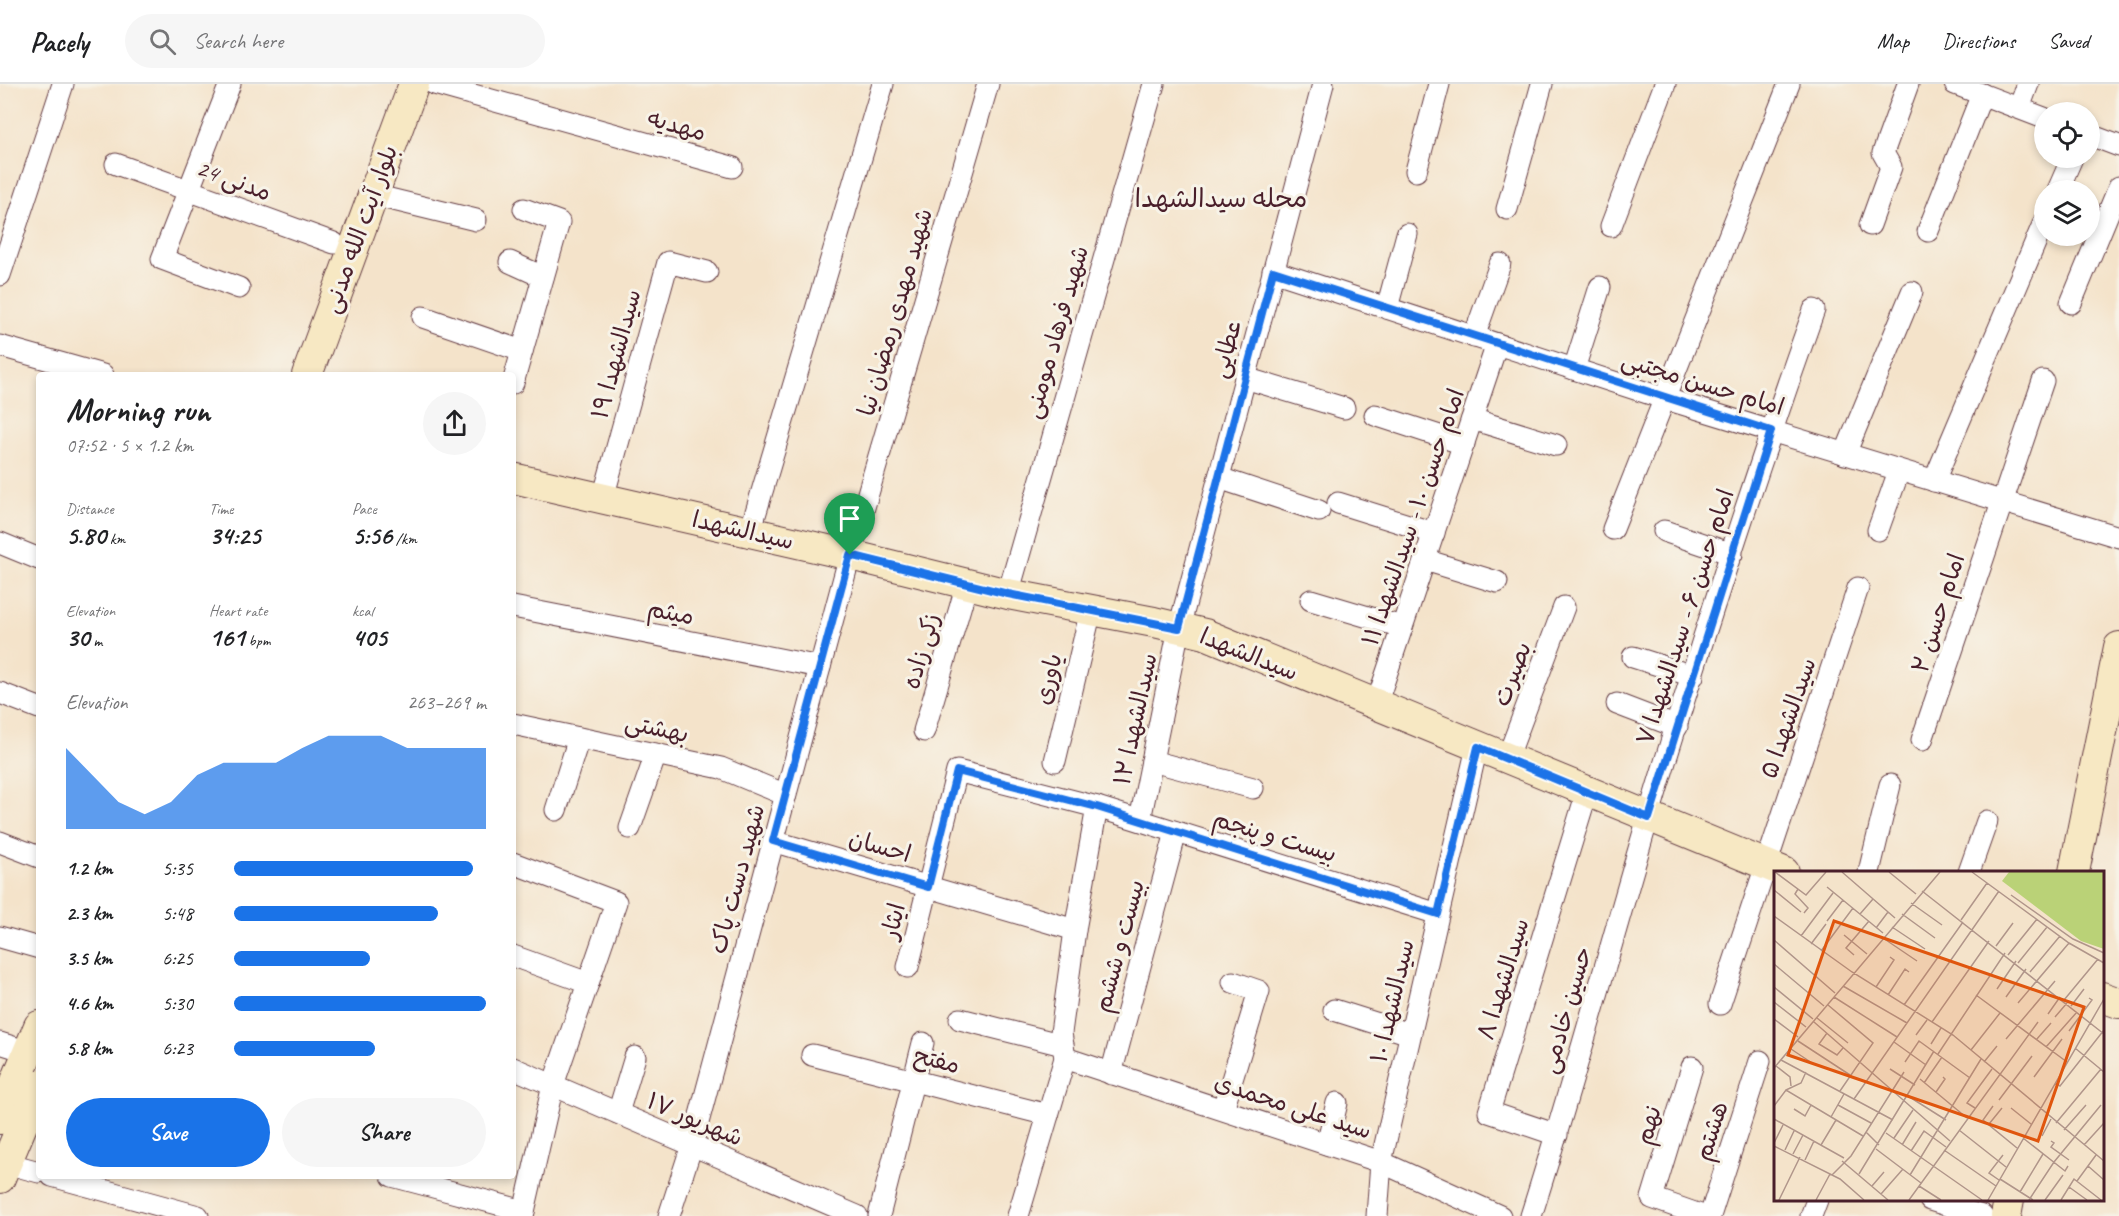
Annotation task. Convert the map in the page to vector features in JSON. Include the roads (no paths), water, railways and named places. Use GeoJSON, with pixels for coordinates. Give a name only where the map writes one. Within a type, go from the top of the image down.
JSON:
{"type":"FeatureCollection","features":[{"type":"Feature","properties":{"kind":"street"},"geometry":{"type":"LineString","coordinates":[[0,274],[63,84]]}},
{"type":"Feature","properties":{"kind":"street"},"geometry":{"type":"LineString","coordinates":[[230,84],[162,259],[239,288]]}},
{"type":"Feature","properties":{"kind":"street","name":"بلوار آیت الله مدنی"},"geometry":{"type":"LineString","coordinates":[[287,372],[392,84]]}},
{"type":"Feature","properties":{"kind":"street","name":"بلوار آیت الله مدنی"},"geometry":{"type":"LineString","coordinates":[[308,372],[414,84]]}},
{"type":"Feature","properties":{"kind":"street","name":"مهدیه"},"geometry":{"type":"LineString","coordinates":[[434,84],[732,168]]}},
{"type":"Feature","properties":{"kind":"street"},"geometry":{"type":"LineString","coordinates":[[750,532],[883,84]]}},
{"type":"Feature","properties":{"kind":"street","name":"شهید مهدی رمضان نیا"},"geometry":{"type":"LineString","coordinates":[[850,555],[988,84]]}},
{"type":"Feature","properties":{"kind":"street","name":"شهید فرهاد مومنی"},"geometry":{"type":"LineString","coordinates":[[1008,594],[1154,84]]}},
{"type":"Feature","properties":{"kind":"street","name":"عطایی"},"geometry":{"type":"LineString","coordinates":[[1179,628],[1323,84]]}},
{"type":"Feature","properties":{"kind":"street"},"geometry":{"type":"LineString","coordinates":[[1416,171],[1439,84]]}},
{"type":"Feature","properties":{"kind":"street"},"geometry":{"type":"LineString","coordinates":[[1507,209],[1542,84]]}},
{"type":"Feature","properties":{"kind":"street"},"geometry":{"type":"LineString","coordinates":[[1611,226],[1665,84]]}},
{"type":"Feature","properties":{"kind":"street"},"geometry":{"type":"LineString","coordinates":[[1613,529],[1790,84]]}},
{"type":"Feature","properties":{"kind":"street"},"geometry":{"type":"LineString","coordinates":[[1870,225],[1891,167],[1883,153],[1908,84]]}},
{"type":"Feature","properties":{"kind":"street"},"geometry":{"type":"LineString","coordinates":[[1955,84],[2034,114]]}},
{"type":"Feature","properties":{"kind":"street"},"geometry":{"type":"LineString","coordinates":[[2019,108],[2028,84]]}},
{"type":"Feature","properties":{"kind":"street"},"geometry":{"type":"LineString","coordinates":[[1928,231],[1982,94]]}},
{"type":"Feature","properties":{"kind":"street"},"geometry":{"type":"LineString","coordinates":[[2100,139],[2119,146]]}},
{"type":"Feature","properties":{"kind":"street","name":"مدنی 24"},"geometry":{"type":"LineString","coordinates":[[116,164],[334,243]]}},
{"type":"Feature","properties":{"kind":"street"},"geometry":{"type":"LineString","coordinates":[[2071,303],[2119,187]]}},
{"type":"Feature","properties":{"kind":"street"},"geometry":{"type":"LineString","coordinates":[[373,195],[476,220]]}},
{"type":"Feature","properties":{"kind":"street"},"geometry":{"type":"LineString","coordinates":[[516,372],[559,222],[524,209]]}},
{"type":"Feature","properties":{"kind":"street"},"geometry":{"type":"LineString","coordinates":[[1387,308],[1407,234]]}},
{"type":"Feature","properties":{"kind":"street"},"geometry":{"type":"LineString","coordinates":[[1934,481],[2034,246]]}},
{"type":"Feature","properties":{"kind":"street"},"geometry":{"type":"LineString","coordinates":[[510,262],[543,277]]}},
{"type":"Feature","properties":{"kind":"street","name":"سیدالشهدا ۱۹"},"geometry":{"type":"LineString","coordinates":[[603,498],[668,262],[707,272]]}},
{"type":"Feature","properties":{"kind":"street"},"geometry":{"type":"LineString","coordinates":[[1474,337],[1500,264]]}},
{"type":"Feature","properties":{"kind":"street","name":"امام حسن مجتبی"},"geometry":{"type":"LineString","coordinates":[[1273,271],[1666,399],[2119,537]]}},
{"type":"Feature","properties":{"kind":"street"},"geometry":{"type":"LineString","coordinates":[[1574,369],[1600,287]]}},
{"type":"Feature","properties":{"kind":"street"},"geometry":{"type":"LineString","coordinates":[[1845,454],[1912,292]]}},
{"type":"Feature","properties":{"kind":"street","name":"امام حسن ۶ - سیدالشهدا ۷"},"geometry":{"type":"LineString","coordinates":[[1649,818],[1771,431],[1814,310]]}},
{"type":"Feature","properties":{"kind":"street"},"geometry":{"type":"LineString","coordinates":[[423,316],[522,351]]}},
{"type":"Feature","properties":{"kind":"street","name":"امام حسن ۱۰ - سیدالشهدا ۱۱"},"geometry":{"type":"LineString","coordinates":[[1376,705],[1497,344]]}},
{"type":"Feature","properties":{"kind":"street"},"geometry":{"type":"LineString","coordinates":[[0,346],[92,372]]}},
{"type":"Feature","properties":{"kind":"street"},"geometry":{"type":"LineString","coordinates":[[1245,378],[1344,408]]}},
{"type":"Feature","properties":{"kind":"street","name":"امام حسن ۲"},"geometry":{"type":"LineString","coordinates":[[1922,740],[2043,381]]}},
{"type":"Feature","properties":{"kind":"street"},"geometry":{"type":"LineString","coordinates":[[1374,415],[1464,444]]}},
{"type":"Feature","properties":{"kind":"street"},"geometry":{"type":"LineString","coordinates":[[1472,418],[1556,445]]}},
{"type":"Feature","properties":{"kind":"street"},"geometry":{"type":"LineString","coordinates":[[1878,530],[1899,471]]}},
{"type":"Feature","properties":{"kind":"street"},"geometry":{"type":"LineString","coordinates":[[1219,478],[1434,533]]}},
{"type":"Feature","properties":{"kind":"street","name":"سیدالشهدا"},"geometry":{"type":"LineString","coordinates":[[516,479],[850,555],[1008,594],[1205,634],[1775,869]]}},
{"type":"Feature","properties":{"kind":"street"},"geometry":{"type":"LineString","coordinates":[[1664,531],[1732,554]]}},
{"type":"Feature","properties":{"kind":"street"},"geometry":{"type":"LineString","coordinates":[[0,543],[36,558]]}},
{"type":"Feature","properties":{"kind":"street","name":"شهید دست پاک"},"geometry":{"type":"LineString","coordinates":[[669,1216],[692,1145],[850,555]]}},
{"type":"Feature","properties":{"kind":"street"},"geometry":{"type":"LineString","coordinates":[[1425,560],[1497,582]]}},
{"type":"Feature","properties":{"kind":"street","name":"زکی زاده"},"geometry":{"type":"LineString","coordinates":[[924,731],[967,584]]}},
{"type":"Feature","properties":{"kind":"street","name":"سیدالشهدا ۵"},"geometry":{"type":"LineString","coordinates":[[1775,869],[1858,588]]}},
{"type":"Feature","properties":{"kind":"street"},"geometry":{"type":"LineString","coordinates":[[1311,600],[1402,627]]}},
{"type":"Feature","properties":{"kind":"street","name":"بصیرت"},"geometry":{"type":"LineString","coordinates":[[1507,759],[1564,607]]}},
{"type":"Feature","properties":{"kind":"street","name":"میثم"},"geometry":{"type":"LineString","coordinates":[[516,608],[820,667]]}},
{"type":"Feature","properties":{"kind":"street","name":"یاوری"},"geometry":{"type":"LineString","coordinates":[[1054,761],[1091,610]]}},
{"type":"Feature","properties":{"kind":"street","name":"سیدالشهدا ۱۲"},"geometry":{"type":"LineString","coordinates":[[1140,820],[1179,628]]}},
{"type":"Feature","properties":{"kind":"street"},"geometry":{"type":"LineString","coordinates":[[2075,871],[2111,733],[2119,647]]}},
{"type":"Feature","properties":{"kind":"street"},"geometry":{"type":"LineString","coordinates":[[1634,657],[1693,676]]}},
{"type":"Feature","properties":{"kind":"street"},"geometry":{"type":"LineString","coordinates":[[0,693],[36,707]]}},
{"type":"Feature","properties":{"kind":"street"},"geometry":{"type":"LineString","coordinates":[[1617,704],[1677,727]]}},
{"type":"Feature","properties":{"kind":"street","name":"بهشتی"},"geometry":{"type":"LineString","coordinates":[[516,725],[721,768],[786,795]]}},
{"type":"Feature","properties":{"kind":"street"},"geometry":{"type":"LineString","coordinates":[[556,810],[579,738]]}},
{"type":"Feature","properties":{"kind":"street","name":"سیدالشهدا ۱۰"},"geometry":{"type":"LineString","coordinates":[[1377,1216],[1381,1162],[1478,747]]}},
{"type":"Feature","properties":{"kind":"street"},"geometry":{"type":"LineString","coordinates":[[630,828],[656,754]]}},
{"type":"Feature","properties":{"kind":"street"},"geometry":{"type":"LineString","coordinates":[[1152,761],[1253,789]]}},
{"type":"Feature","properties":{"kind":"street","name":"بیست و پنجم"},"geometry":{"type":"LineString","coordinates":[[957,771],[1097,807],[1438,914]]}},
{"type":"Feature","properties":{"kind":"street","name":"ایثار"},"geometry":{"type":"LineString","coordinates":[[908,967],[957,771]]}},
{"type":"Feature","properties":{"kind":"street"},"geometry":{"type":"LineString","coordinates":[[1869,871],[1890,785]]}},
{"type":"Feature","properties":{"kind":"street","name":"سیدالشهدا ۸"},"geometry":{"type":"LineString","coordinates":[[1557,1135],[1489,1112],[1587,792]]}},
{"type":"Feature","properties":{"kind":"street"},"geometry":{"type":"LineString","coordinates":[[1018,1216],[1064,1052],[1061,1033],[1075,930],[1097,807]]}},
{"type":"Feature","properties":{"kind":"street","name":"حسین خادمی"},"geometry":{"type":"LineString","coordinates":[[1531,1216],[1557,1135],[1649,818]]}},
{"type":"Feature","properties":{"kind":"street"},"geometry":{"type":"LineString","coordinates":[[1970,871],[1987,821]]}},
{"type":"Feature","properties":{"kind":"street","name":"بیست و ششم"},"geometry":{"type":"LineString","coordinates":[[1111,1074],[1176,832]]}},
{"type":"Feature","properties":{"kind":"street","name":"احسان"},"geometry":{"type":"LineString","coordinates":[[773,841],[1075,930]]}},
{"type":"Feature","properties":{"kind":"street"},"geometry":{"type":"LineString","coordinates":[[0,842],[36,856]]}},
{"type":"Feature","properties":{"kind":"street"},"geometry":{"type":"LineString","coordinates":[[402,1179],[523,1214],[553,1085],[616,902],[516,863]]}},
{"type":"Feature","properties":{"kind":"street","name":"سیدالشهدا ۵"},"geometry":{"type":"LineString","coordinates":[[1720,1004],[1774,871]]}},
{"type":"Feature","properties":{"kind":"street"},"geometry":{"type":"LineString","coordinates":[[0,937],[36,947]]}},
{"type":"Feature","properties":{"kind":"street"},"geometry":{"type":"LineString","coordinates":[[516,957],[588,983]]}},
{"type":"Feature","properties":{"kind":"street"},"geometry":{"type":"LineString","coordinates":[[1222,1109],[1258,991],[1233,981]]}},
{"type":"Feature","properties":{"kind":"street"},"geometry":{"type":"LineString","coordinates":[[2104,997],[2119,1003]]}},
{"type":"Feature","properties":{"kind":"street"},"geometry":{"type":"LineString","coordinates":[[1334,1010],[1410,1034]]}},
{"type":"Feature","properties":{"kind":"street","name":"سید علی محمدی"},"geometry":{"type":"LineString","coordinates":[[960,1019],[1064,1052],[1111,1074],[1381,1162],[1500,1216]]}},
{"type":"Feature","properties":{"kind":"street"},"geometry":{"type":"LineString","coordinates":[[0,1043],[34,1039],[0,1119]]}},
{"type":"Feature","properties":{"kind":"street"},"geometry":{"type":"LineString","coordinates":[[879,1216],[923,1043]]}},
{"type":"Feature","properties":{"kind":"street","name":"مفتح"},"geometry":{"type":"LineString","coordinates":[[812,1055],[1048,1115]]}},
{"type":"Feature","properties":{"kind":"street"},"geometry":{"type":"LineString","coordinates":[[618,1113],[635,1058]]}},
{"type":"Feature","properties":{"kind":"street","name":"هشتم"},"geometry":{"type":"LineString","coordinates":[[1710,1216],[1760,1061]]}},
{"type":"Feature","properties":{"kind":"street","name":"نهم"},"geometry":{"type":"LineString","coordinates":[[1692,1067],[1652,1198],[1703,1216]]}},
{"type":"Feature","properties":{"kind":"street","name":"۱۷ شهریور"},"geometry":{"type":"LineString","coordinates":[[516,1069],[857,1216]]}},
{"type":"Feature","properties":{"kind":"street"},"geometry":{"type":"LineString","coordinates":[[36,1092],[3,1171],[36,1172]]}},
{"type":"Feature","properties":{"kind":"street"},"geometry":{"type":"LineString","coordinates":[[1327,1144],[1337,1102]]}},
{"type":"Feature","properties":{"kind":"street"},"geometry":{"type":"LineString","coordinates":[[63,1179],[198,1216]]}},
{"type":"Feature","properties":{"kind":"street"},"geometry":{"type":"LineString","coordinates":[[1811,1216],[1817,1201]]}},
{"type":"Feature","properties":{"kind":"street"},"geometry":{"type":"LineString","coordinates":[[1933,1201],[1982,1216]]}},
{"type":"Feature","properties":{"kind":"street"},"geometry":{"type":"LineString","coordinates":[[2006,1216],[2009,1201]]}},
{"type":"Feature","properties":{"kind":"district","name":"محله سیدالشهدا"},"geometry":{"type":"Point","coordinates":[1221,198]}}]}
